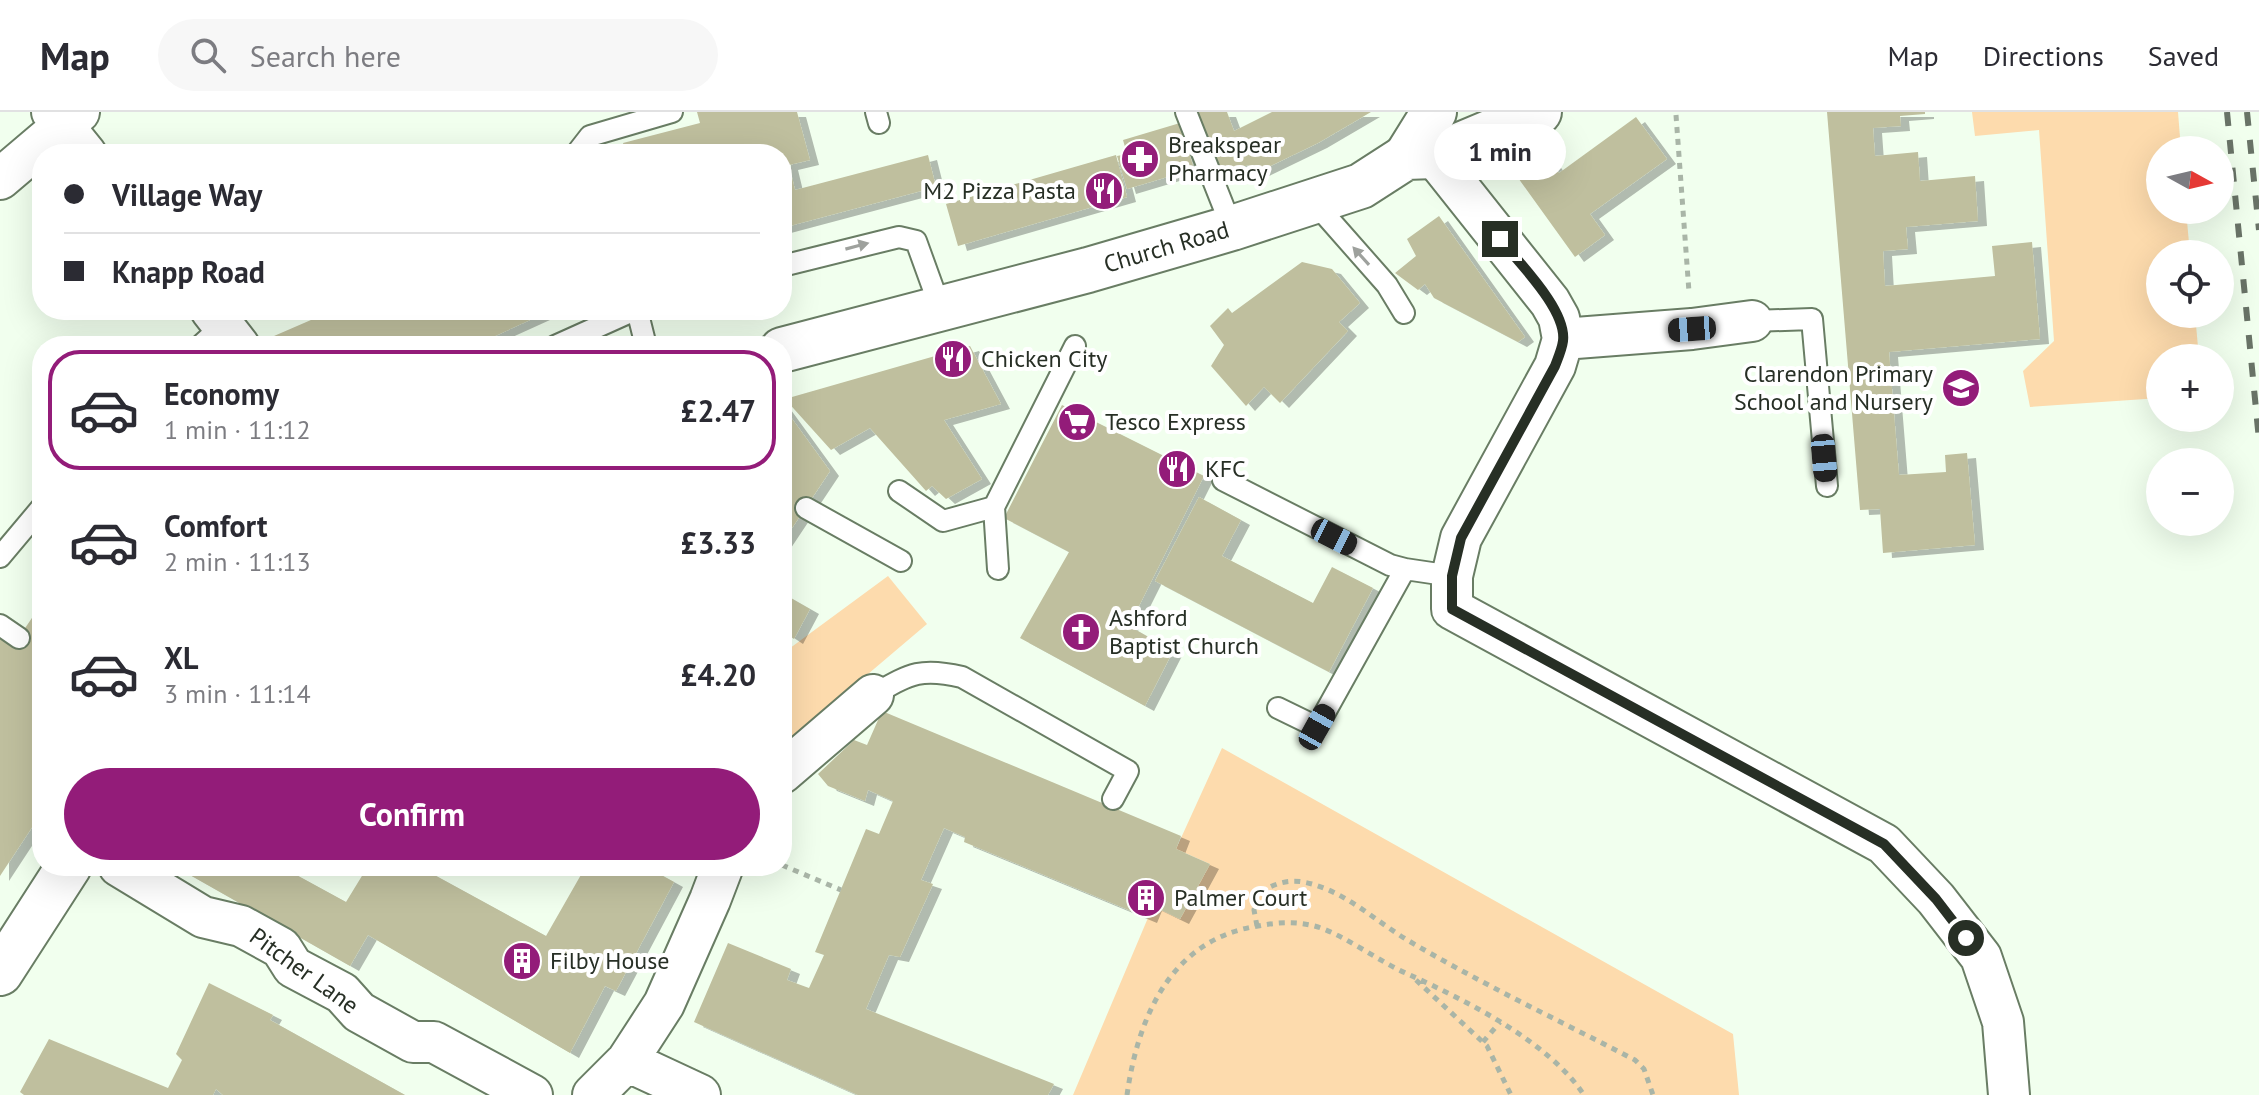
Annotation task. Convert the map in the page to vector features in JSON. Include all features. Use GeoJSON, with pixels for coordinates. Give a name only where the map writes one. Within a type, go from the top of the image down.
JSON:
{"type":"FeatureCollection","features":[{"type":"Feature","properties":{"kind":"main road"},"geometry":{"type":"LineString","coordinates":[[1420,157],[1434,112]]}},
{"type":"Feature","properties":{"kind":"main road","name":"Church Road"},"geometry":{"type":"LineString","coordinates":[[792,347],[941,310],[1232,228],[1361,186],[1420,157],[1539,112]]}},
{"type":"Feature","properties":{"kind":"main road"},"geometry":{"type":"LineString","coordinates":[[0,973],[63,876]]}},
{"type":"Feature","properties":{"kind":"street"},"geometry":{"type":"LineString","coordinates":[[46,144],[70,126]]}},
{"type":"Feature","properties":{"kind":"street"},"geometry":{"type":"LineString","coordinates":[[0,179],[32,155]]}},
{"type":"Feature","properties":{"kind":"street"},"geometry":{"type":"LineString","coordinates":[[1420,157],[1550,302],[1559,318],[1563,339],[1555,366],[1461,538],[1452,576],[1452,609],[1884,844],[1936,899],[1981,957],[2003,1022],[2009,1095]]}},
{"type":"Feature","properties":{"kind":"street"},"geometry":{"type":"LineString","coordinates":[[1563,339],[1752,321]]}},
{"type":"Feature","properties":{"kind":"street"},"geometry":{"type":"LineString","coordinates":[[792,764],[873,695]]}},
{"type":"Feature","properties":{"kind":"street","name":"Pitcher Lane"},"geometry":{"type":"LineString","coordinates":[[135,876],[203,917],[241,926],[281,948],[293,967],[342,993],[359,1012],[413,1042],[434,1042],[532,1095]]}},
{"type":"Feature","properties":{"kind":"street"},"geometry":{"type":"LineString","coordinates":[[593,1095],[627,1061],[664,1004],[710,900],[714,876]]}},
{"type":"Feature","properties":{"kind":"street"},"geometry":{"type":"LineString","coordinates":[[627,1061],[700,1095]]}},
{"type":"Feature","properties":{"kind":"lane"},"geometry":{"type":"LineString","coordinates":[[584,144],[590,136],[672,112]]}},
{"type":"Feature","properties":{"kind":"lane"},"geometry":{"type":"LineString","coordinates":[[1186,112],[1232,228]]}},
{"type":"Feature","properties":{"kind":"lane"},"geometry":{"type":"LineString","coordinates":[[1313,201],[1387,285],[1404,313]]}},
{"type":"Feature","properties":{"kind":"lane"},"geometry":{"type":"LineString","coordinates":[[792,264],[899,237],[916,241],[941,310]]}},
{"type":"Feature","properties":{"kind":"lane"},"geometry":{"type":"LineString","coordinates":[[1752,321],[1812,319],[1827,486]]}},
{"type":"Feature","properties":{"kind":"lane"},"geometry":{"type":"LineString","coordinates":[[578,336],[614,320]]}},
{"type":"Feature","properties":{"kind":"lane"},"geometry":{"type":"LineString","coordinates":[[998,569],[994,507],[1075,346]]}},
{"type":"Feature","properties":{"kind":"lane"},"geometry":{"type":"LineString","coordinates":[[1223,480],[1390,565],[1452,576]]}},
{"type":"Feature","properties":{"kind":"lane"},"geometry":{"type":"LineString","coordinates":[[899,491],[943,521],[994,507]]}},
{"type":"Feature","properties":{"kind":"lane"},"geometry":{"type":"LineString","coordinates":[[806,508],[901,561]]}},
{"type":"Feature","properties":{"kind":"lane"},"geometry":{"type":"LineString","coordinates":[[0,557],[32,519]]}},
{"type":"Feature","properties":{"kind":"lane"},"geometry":{"type":"LineString","coordinates":[[1278,708],[1317,727],[1405,569]]}},
{"type":"Feature","properties":{"kind":"lane"},"geometry":{"type":"LineString","coordinates":[[0,625],[19,638]]}},
{"type":"Feature","properties":{"kind":"lane"},"geometry":{"type":"LineString","coordinates":[[873,695],[904,677],[932,670],[962,677],[1128,771],[1113,799]]}},
{"type":"Feature","properties":{"kind":"path"},"geometry":{"type":"LineString","coordinates":[[1676,115],[1692,329]]}},
{"type":"Feature","properties":{"kind":"path"},"geometry":{"type":"LineString","coordinates":[[792,869],[841,890]]}},
{"type":"Feature","properties":{"kind":"path"},"geometry":{"type":"LineString","coordinates":[[1257,926],[1254,910],[1257,895],[1267,887],[1300,881],[1322,887],[1434,955],[1635,1060],[1644,1069],[1653,1095]]}},
{"type":"Feature","properties":{"kind":"path"},"geometry":{"type":"LineString","coordinates":[[1127,1095],[1131,1063],[1141,1027],[1163,985],[1191,955],[1224,936],[1283,922],[1319,927],[1456,996],[1549,1057],[1584,1095]]}},
{"type":"Feature","properties":{"kind":"path"},"geometry":{"type":"LineString","coordinates":[[1412,976],[1483,1042],[1511,1095]]}},
{"type":"Feature","properties":{"kind":"path"},"geometry":{"type":"LineString","coordinates":[[1483,1042],[1500,1022]]}},
{"type":"Feature","properties":{"kind":"shaded area"},"geometry":{"type":"Polygon","coordinates":[[[1972,112],[2178,112],[2180,136],[2146,136],[2146,224],[2187,224],[2189,240],[2146,240],[2146,328],[2196,328],[2198,344],[2146,344],[2146,399],[2030,407],[2023,371],[2054,341],[2039,130],[1975,136],[1972,112]]]}},
{"type":"Feature","properties":{"kind":"shaded area"},"geometry":{"type":"Polygon","coordinates":[[[888,576],[927,624],[792,739],[792,647],[888,576]]]}},
{"type":"Feature","properties":{"kind":"shaded area"},"geometry":{"type":"Polygon","coordinates":[[[1222,748],[1733,1034],[1739,1095],[1073,1095],[1153,906],[1180,919],[1210,864],[1176,849],[1222,748]]]}},
{"type":"Feature","properties":{"kind":"building"},"geometry":{"type":"Polygon","coordinates":[[[697,112],[797,112],[810,160],[792,164],[792,144],[623,143],[700,123],[697,112]]]}},
{"type":"Feature","properties":{"kind":"building"},"geometry":{"type":"Polygon","coordinates":[[[1195,112],[1227,112],[1234,131],[1272,112],[1371,112],[1318,143],[1252,175],[1248,165],[1217,177],[1195,112]]]}},
{"type":"Feature","properties":{"kind":"building"},"geometry":{"type":"Polygon","coordinates":[[[1827,112],[1925,112],[1900,116],[1901,126],[1873,128],[1875,156],[1918,152],[1920,181],[1975,176],[1978,221],[1906,227],[1908,249],[1883,251],[1885,286],[1995,276],[1992,246],[2032,242],[2040,339],[1889,352],[1899,475],[1946,472],[1945,455],[1967,453],[1975,545],[1883,553],[1880,509],[1860,510],[1827,112]]]}},
{"type":"Feature","properties":{"kind":"building"},"geometry":{"type":"Polygon","coordinates":[[[1636,117],[1667,159],[1590,214],[1605,235],[1575,257],[1516,175],[1546,154],[1559,173],[1636,117]]]}},
{"type":"Feature","properties":{"kind":"building"},"geometry":{"type":"Polygon","coordinates":[[[1180,123],[1194,169],[1127,189],[1117,156],[1127,154],[1123,140],[1180,123]]]}},
{"type":"Feature","properties":{"kind":"building"},"geometry":{"type":"Polygon","coordinates":[[[928,155],[936,187],[792,225],[792,178],[795,190],[928,155]]]}},
{"type":"Feature","properties":{"kind":"building"},"geometry":{"type":"Polygon","coordinates":[[[1116,155],[1127,197],[958,246],[946,204],[1116,155]]]}},
{"type":"Feature","properties":{"kind":"building"},"geometry":{"type":"Polygon","coordinates":[[[1439,216],[1525,337],[1518,342],[1434,298],[1425,284],[1418,290],[1395,273],[1416,256],[1407,239],[1439,216]]]}},
{"type":"Feature","properties":{"kind":"building"},"geometry":{"type":"Polygon","coordinates":[[[1302,262],[1332,269],[1360,303],[1339,322],[1348,331],[1280,403],[1264,387],[1246,406],[1211,366],[1224,345],[1210,326],[1228,308],[1232,313],[1302,262]]]}},
{"type":"Feature","properties":{"kind":"building"},"geometry":{"type":"Polygon","coordinates":[[[311,320],[530,320],[495,336],[274,336],[311,320]]]}},
{"type":"Feature","properties":{"kind":"building"},"geometry":{"type":"Polygon","coordinates":[[[970,346],[1001,404],[944,420],[982,479],[946,499],[932,486],[926,491],[870,428],[831,450],[792,407],[792,397],[970,346]]]}},
{"type":"Feature","properties":{"kind":"building"},"geometry":{"type":"Polygon","coordinates":[[[1062,405],[1204,476],[1129,626],[1173,651],[1145,706],[1020,638],[1069,552],[1004,518],[1062,405]]]}},
{"type":"Feature","properties":{"kind":"building"},"geometry":{"type":"Polygon","coordinates":[[[792,419],[830,471],[792,528],[792,419]]]}},
{"type":"Feature","properties":{"kind":"building"},"geometry":{"type":"Polygon","coordinates":[[[1199,497],[1241,520],[1222,556],[1313,603],[1332,567],[1373,588],[1329,672],[1155,581],[1199,497]]]}},
{"type":"Feature","properties":{"kind":"building"},"geometry":{"type":"Polygon","coordinates":[[[792,599],[810,609],[794,639],[792,638],[792,599]]]}},
{"type":"Feature","properties":{"kind":"building"},"geometry":{"type":"Polygon","coordinates":[[[32,618],[32,827],[0,876],[0,638],[13,646],[32,618]]]}},
{"type":"Feature","properties":{"kind":"building","name":"Palmer Court"},"geometry":{"type":"Polygon","coordinates":[[[882,711],[1181,836],[1176,849],[1210,864],[1180,919],[1153,906],[1148,918],[964,842],[965,837],[944,828],[921,880],[933,884],[900,957],[889,955],[866,1009],[1054,1084],[1048,1095],[858,1095],[694,1022],[728,943],[791,969],[787,980],[809,988],[824,955],[815,952],[866,829],[879,834],[893,801],[868,790],[865,801],[828,786],[818,774],[854,740],[867,745],[882,711]]]}},
{"type":"Feature","properties":{"kind":"building","name":"Filby House"},"geometry":{"type":"Polygon","coordinates":[[[192,876],[298,876],[346,902],[362,876],[436,876],[546,936],[580,876],[663,876],[674,882],[616,991],[605,986],[570,1053],[368,935],[350,966],[192,876]]]}},
{"type":"Feature","properties":{"kind":"building"},"geometry":{"type":"Polygon","coordinates":[[[209,983],[273,1015],[270,1020],[405,1095],[223,1095],[216,1089],[213,1095],[24,1095],[20,1092],[49,1039],[168,1088],[182,1060],[176,1054],[209,983]]]}},
{"type":"Feature","properties":{"kind":"railway"},"geometry":{"type":"LineString","coordinates":[[2227,112],[2259,440]]}},
{"type":"Feature","properties":{"kind":"railway"},"geometry":{"type":"LineString","coordinates":[[2247,112],[2259,230]]}},
{"type":"Feature","properties":{"kind":"place","name":"Breakspear Pharmacy"},"geometry":{"type":"Point","coordinates":[1140,159]}},
{"type":"Feature","properties":{"kind":"place","name":"M2 Pizza Pasta"},"geometry":{"type":"Point","coordinates":[1104,191]}},
{"type":"Feature","properties":{"kind":"place","name":"Chicken City"},"geometry":{"type":"Point","coordinates":[953,359]}},
{"type":"Feature","properties":{"kind":"place","name":"Clarendon Primary School and Nursery"},"geometry":{"type":"Point","coordinates":[1961,388]}},
{"type":"Feature","properties":{"kind":"place","name":"Tesco Express"},"geometry":{"type":"Point","coordinates":[1077,422]}},
{"type":"Feature","properties":{"kind":"place","name":"KFC"},"geometry":{"type":"Point","coordinates":[1177,469]}},
{"type":"Feature","properties":{"kind":"place","name":"Ashford Baptist Church"},"geometry":{"type":"Point","coordinates":[1081,632]}},
{"type":"Feature","properties":{"kind":"place","name":"Palmer Court"},"geometry":{"type":"Point","coordinates":[1146,898]}},
{"type":"Feature","properties":{"kind":"place","name":"Filby House"},"geometry":{"type":"Point","coordinates":[522,961]}},
{"type":"Feature","properties":{"kind":"route"},"geometry":{"type":"LineString","coordinates":[[1500,239],[1550,302],[1559,318],[1563,339],[1555,366],[1461,538],[1452,576],[1452,609],[1884,844],[1936,899],[1966,938]]}}]}
